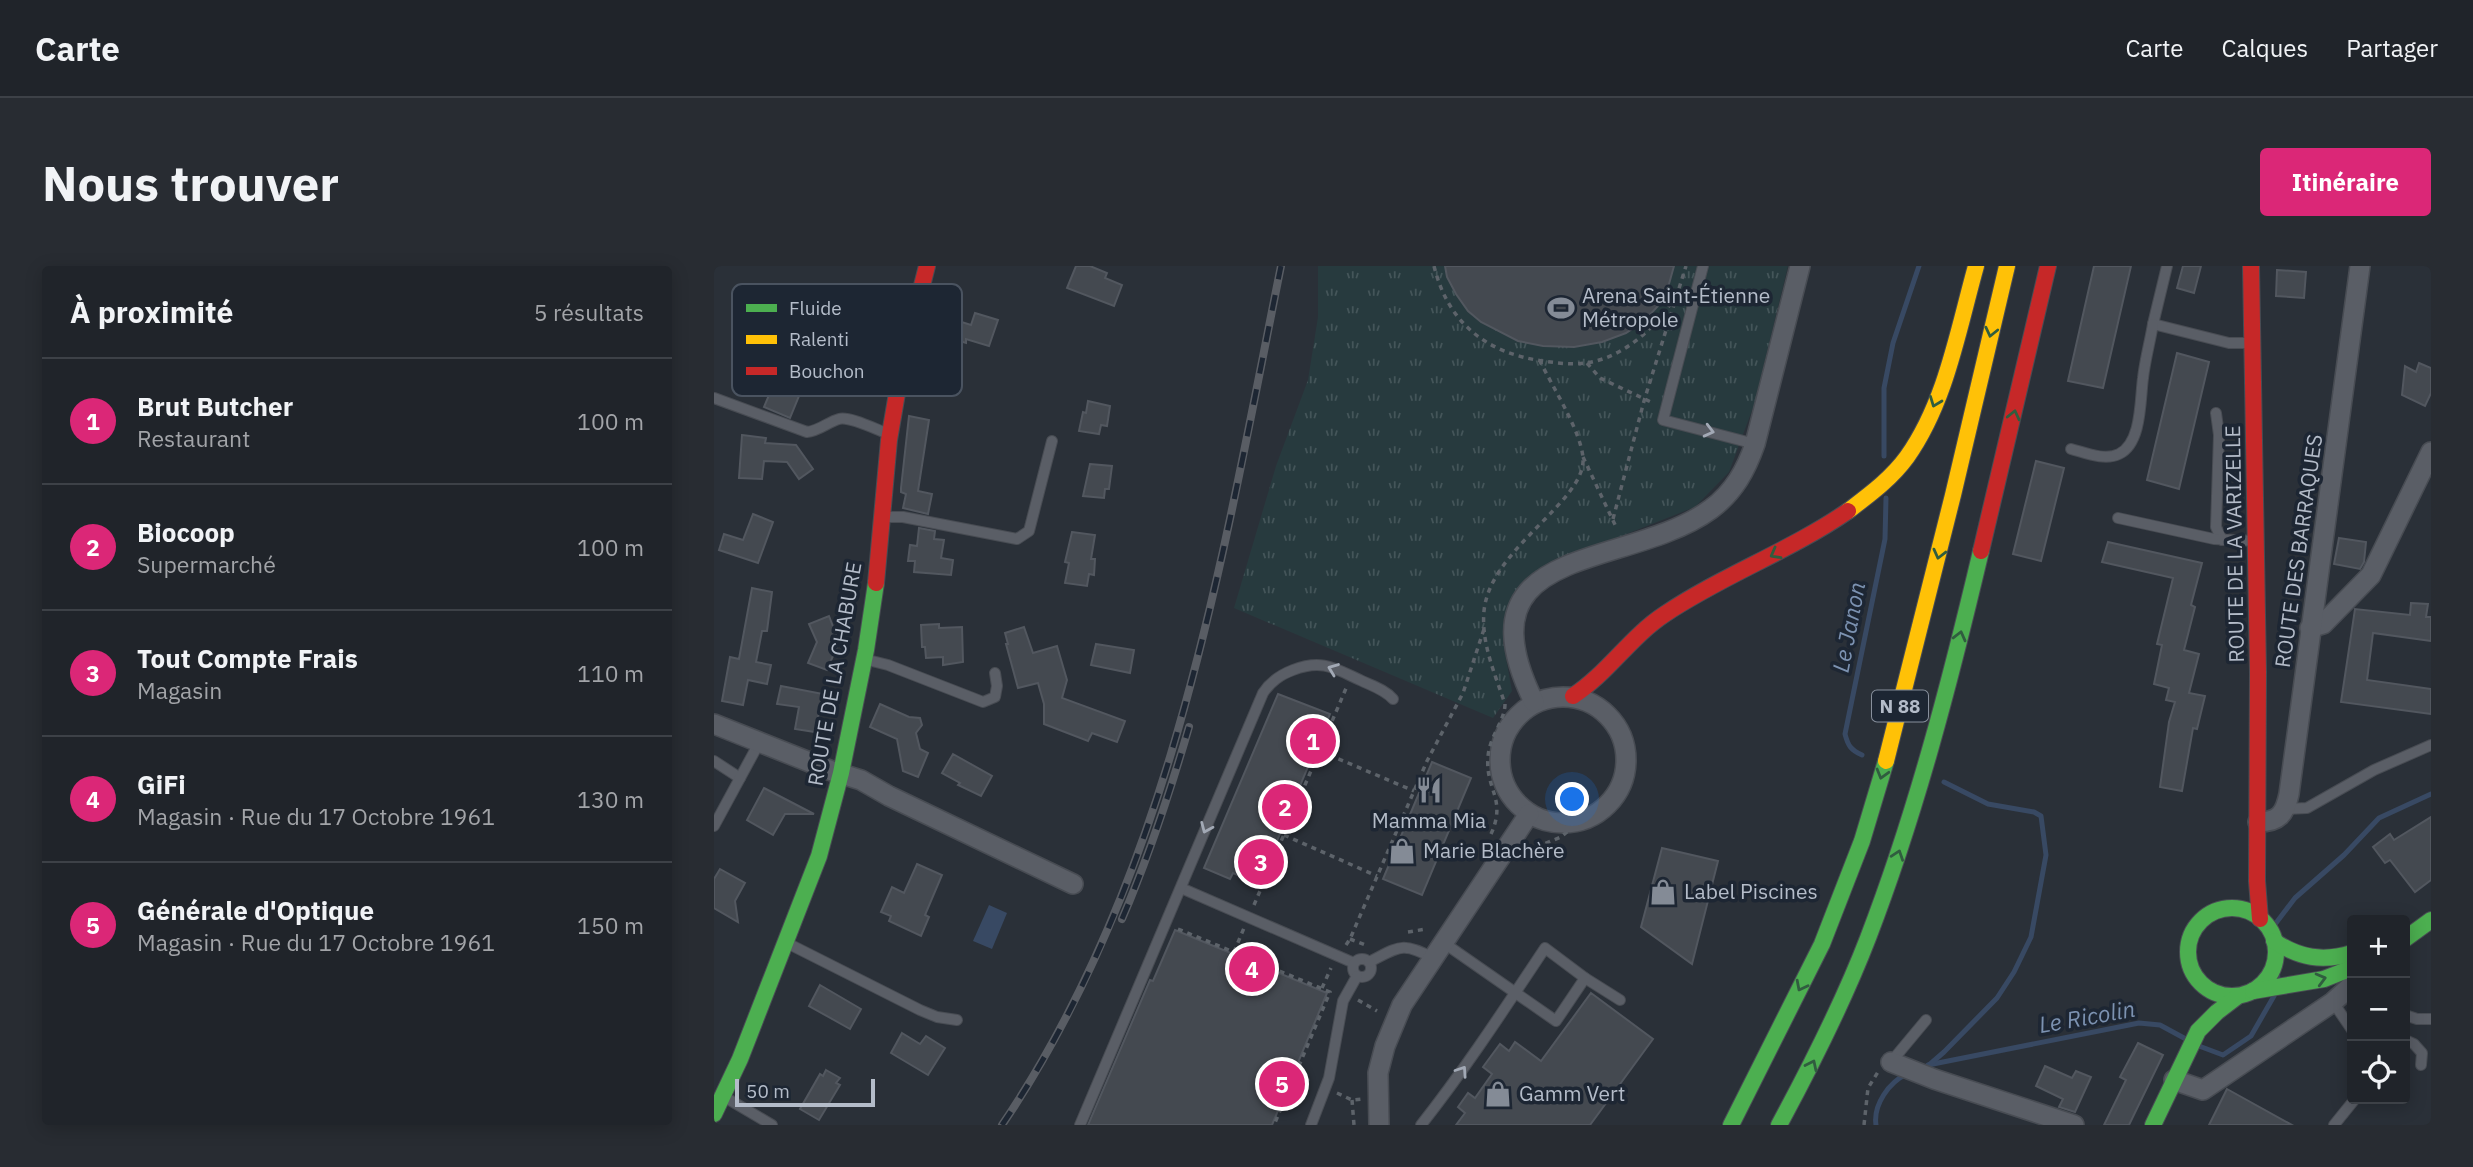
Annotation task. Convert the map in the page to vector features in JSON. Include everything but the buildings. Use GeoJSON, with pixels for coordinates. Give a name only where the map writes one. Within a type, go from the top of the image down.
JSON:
{"type":"FeatureCollection","features":[{"type":"Feature","properties":{"kind":"main road","name":"ROUTE DE LA CHABURE"},"geometry":{"type":"LineString","coordinates":[[922,284],[926,266]]}},
{"type":"Feature","properties":{"kind":"main road"},"geometry":{"type":"LineString","coordinates":[[1573,696],[1597,680],[1636,636],[1663,615],[1839,518],[1877,488],[1905,457],[1926,426],[1944,379],[1976,266]]}},
{"type":"Feature","properties":{"kind":"main road","name":"N 88"},"geometry":{"type":"LineString","coordinates":[[1731,1125],[1822,944],[1862,841],[1896,726],[2007,266]]}},
{"type":"Feature","properties":{"kind":"main road","name":"N 88"},"geometry":{"type":"LineString","coordinates":[[1779,1125],[1809,1071],[1841,1003],[1867,941],[1908,826],[1941,713],[2048,266]]}},
{"type":"Feature","properties":{"kind":"main road","name":"ROUTE DE LA VARIZELLE"},"geometry":{"type":"LineString","coordinates":[[2251,266],[2258,822]]}},
{"type":"Feature","properties":{"kind":"main road","name":"ROUTE DE LA CHABURE"},"geometry":{"type":"LineString","coordinates":[[714,1114],[786,943],[819,856],[841,773],[864,659],[877,575],[890,434],[897,396]]}},
{"type":"Feature","properties":{"kind":"main road"},"geometry":{"type":"LineString","coordinates":[[2220,910],[2239,887],[2258,822]]}},
{"type":"Feature","properties":{"kind":"main road"},"geometry":{"type":"LineString","coordinates":[[2258,822],[2257,881],[2260,919]]}},
{"type":"Feature","properties":{"kind":"main road"},"geometry":{"type":"LineString","coordinates":[[2153,1125],[2198,1031],[2217,1012],[2264,982],[2273,969],[2276,955],[2269,929],[2248,911],[2234,908],[2208,915],[2190,936],[2189,959],[2197,980],[2201,1005],[2198,1031]]}},
{"type":"Feature","properties":{"kind":"main road"},"geometry":{"type":"LineString","coordinates":[[2410,929],[2431,920]]}},
{"type":"Feature","properties":{"kind":"main road"},"geometry":{"type":"LineString","coordinates":[[2274,941],[2289,952],[2308,959],[2326,959],[2347,954]]}},
{"type":"Feature","properties":{"kind":"main road"},"geometry":{"type":"LineString","coordinates":[[2197,980],[2216,993],[2245,994],[2269,987],[2324,979],[2347,970]]}},
{"type":"Feature","properties":{"kind":"street"},"geometry":{"type":"LineString","coordinates":[[1534,702],[1522,673],[1513,629],[1517,608],[1525,593],[1537,581],[1564,566],[1687,524],[1712,508],[1733,489],[1747,467],[1755,444],[1800,266]]}},
{"type":"Feature","properties":{"kind":"street","name":"ROUTE DES BARRAQUES"},"geometry":{"type":"LineString","coordinates":[[2286,809],[2360,266]]}},
{"type":"Feature","properties":{"kind":"street"},"geometry":{"type":"LineString","coordinates":[[2310,628],[2323,624],[2371,575],[2431,452]]}},
{"type":"Feature","properties":{"kind":"street"},"geometry":{"type":"LineString","coordinates":[[1573,696],[1586,699],[1613,720],[1623,737],[1627,756],[1625,775],[1618,793],[1605,808],[1588,818],[1569,823],[1550,822],[1529,814],[1515,802],[1504,783],[1499,762],[1502,741],[1512,722],[1534,702],[1573,696]]}},
{"type":"Feature","properties":{"kind":"street"},"geometry":{"type":"LineString","coordinates":[[714,724],[861,780],[1073,884]]}},
{"type":"Feature","properties":{"kind":"street"},"geometry":{"type":"LineString","coordinates":[[2258,822],[2279,818],[2286,809]]}},
{"type":"Feature","properties":{"kind":"street"},"geometry":{"type":"LineString","coordinates":[[1379,1125],[1378,1073],[1385,1046],[1402,1005],[1529,814]]}},
{"type":"Feature","properties":{"kind":"street"},"geometry":{"type":"LineString","coordinates":[[2410,937],[2431,920]]}},
{"type":"Feature","properties":{"kind":"street"},"geometry":{"type":"LineString","coordinates":[[2174,1080],[2203,1090],[2343,1006]]}},
{"type":"Feature","properties":{"kind":"street"},"geometry":{"type":"LineString","coordinates":[[1896,1064],[2074,1125]]}},
{"type":"Feature","properties":{"kind":"lane"},"geometry":{"type":"LineString","coordinates":[[1703,266],[1663,420],[1755,444]]}},
{"type":"Feature","properties":{"kind":"lane"},"geometry":{"type":"LineString","coordinates":[[2071,449],[2107,458],[2119,455],[2129,448],[2141,407],[2143,379],[2167,266]]}},
{"type":"Feature","properties":{"kind":"lane"},"geometry":{"type":"LineString","coordinates":[[2154,324],[2229,343],[2252,343]]}},
{"type":"Feature","properties":{"kind":"lane"},"geometry":{"type":"LineString","coordinates":[[714,398],[807,432],[815,432],[839,419],[848,419],[890,434]]}},
{"type":"Feature","properties":{"kind":"lane"},"geometry":{"type":"LineString","coordinates":[[2216,413],[2219,435],[2216,527],[2222,540]]}},
{"type":"Feature","properties":{"kind":"lane"},"geometry":{"type":"LineString","coordinates":[[882,517],[902,517],[1017,539],[1024,536],[1031,524],[1052,440]]}},
{"type":"Feature","properties":{"kind":"lane"},"geometry":{"type":"LineString","coordinates":[[2118,518],[2222,540],[2256,541]]}},
{"type":"Feature","properties":{"kind":"lane"},"geometry":{"type":"LineString","coordinates":[[864,659],[888,665],[983,702],[995,697],[995,673]]}},
{"type":"Feature","properties":{"kind":"lane"},"geometry":{"type":"LineString","coordinates":[[1080,1125],[1270,682],[1316,663],[1382,690],[1393,699]]}},
{"type":"Feature","properties":{"kind":"lane"},"geometry":{"type":"LineString","coordinates":[[714,826],[759,743]]}},
{"type":"Feature","properties":{"kind":"lane"},"geometry":{"type":"LineString","coordinates":[[2286,809],[2307,808],[2374,770],[2431,745]]}},
{"type":"Feature","properties":{"kind":"lane"},"geometry":{"type":"LineString","coordinates":[[714,761],[740,778]]}},
{"type":"Feature","properties":{"kind":"lane"},"geometry":{"type":"LineString","coordinates":[[1181,888],[1354,963],[1361,959],[1369,962],[1408,946],[1438,951],[1515,993],[1556,1021],[1585,978]]}},
{"type":"Feature","properties":{"kind":"lane"},"geometry":{"type":"LineString","coordinates":[[786,943],[920,1010],[937,1017],[957,1020]]}},
{"type":"Feature","properties":{"kind":"lane"},"geometry":{"type":"LineString","coordinates":[[1421,1125],[1451,1087],[1545,947],[1585,978],[1620,1000]]}},
{"type":"Feature","properties":{"kind":"lane"},"geometry":{"type":"LineString","coordinates":[[1354,963],[1353,972],[1363,977],[1369,974],[1369,962]]}},
{"type":"Feature","properties":{"kind":"lane"},"geometry":{"type":"LineString","coordinates":[[1311,1125],[1329,1079],[1343,1001],[1357,976]]}},
{"type":"Feature","properties":{"kind":"lane"},"geometry":{"type":"LineString","coordinates":[[2410,1016],[2431,1019]]}},
{"type":"Feature","properties":{"kind":"lane"},"geometry":{"type":"LineString","coordinates":[[1896,1064],[1926,1020]]}},
{"type":"Feature","properties":{"kind":"lane"},"geometry":{"type":"LineString","coordinates":[[2407,1041],[2422,1053],[2421,1065]]}},
{"type":"Feature","properties":{"kind":"lane"},"geometry":{"type":"LineString","coordinates":[[722,1096],[772,1125]]}},
{"type":"Feature","properties":{"kind":"lane"},"geometry":{"type":"LineString","coordinates":[[2333,1125],[2351,1104]]}},
{"type":"Feature","properties":{"kind":"path"},"geometry":{"type":"LineString","coordinates":[[1434,266],[1444,298],[1463,325],[1478,337],[1518,357],[1566,364],[1587,363],[1610,356],[1635,342],[1667,311],[1677,294]]}},
{"type":"Feature","properties":{"kind":"path"},"geometry":{"type":"LineString","coordinates":[[1613,519],[1644,401],[1686,266]]}},
{"type":"Feature","properties":{"kind":"path"},"geometry":{"type":"LineString","coordinates":[[1587,363],[1600,378],[1644,401],[1666,407]]}},
{"type":"Feature","properties":{"kind":"path"},"geometry":{"type":"LineString","coordinates":[[1583,456],[1625,547]]}},
{"type":"Feature","properties":{"kind":"path"},"geometry":{"type":"LineString","coordinates":[[1322,988],[1341,947],[1349,942],[1427,761],[1463,693],[1485,627]]}},
{"type":"Feature","properties":{"kind":"path"},"geometry":{"type":"LineString","coordinates":[[1234,952],[1352,676]]}},
{"type":"Feature","properties":{"kind":"path"},"geometry":{"type":"LineString","coordinates":[[1320,751],[1414,791]]}},
{"type":"Feature","properties":{"kind":"path"},"geometry":{"type":"LineString","coordinates":[[1284,835],[1377,876]]}},
{"type":"Feature","properties":{"kind":"path"},"geometry":{"type":"LineString","coordinates":[[1176,928],[1330,992],[1275,1125]]}},
{"type":"Feature","properties":{"kind":"path"},"geometry":{"type":"LineString","coordinates":[[1864,1125],[1868,1088],[1873,1077],[1896,1064]]}},
{"type":"Feature","properties":{"kind":"path"},"geometry":{"type":"LineString","coordinates":[[1352,1100],[1354,1125]]}},
{"type":"Feature","properties":{"kind":"green space"},"geometry":{"type":"Polygon","coordinates":[[[1318,266],[1788,266],[1754,405],[1729,472],[1695,507],[1558,561],[1520,585],[1504,618],[1503,642],[1512,691],[1493,718],[1234,608],[1276,466],[1308,380],[1318,317],[1318,266]]]}},
{"type":"Feature","properties":{"kind":"water"},"geometry":{"type":"Polygon","coordinates":[[[989,905],[1007,913],[992,949],[973,941],[989,905]]]}},
{"type":"Feature","properties":{"kind":"waterway","name":"Le Janon"},"geometry":{"type":"LineString","coordinates":[[1884,456],[1884,388],[1893,343],[1919,266]]}},
{"type":"Feature","properties":{"kind":"waterway","name":"Le Janon"},"geometry":{"type":"LineString","coordinates":[[1862,755],[1850,747],[1845,734],[1885,539],[1886,498]]}},
{"type":"Feature","properties":{"kind":"waterway","name":"Le Janon"},"geometry":{"type":"LineString","coordinates":[[1929,1065],[1997,998],[2014,972],[2031,937],[2046,855],[2041,816],[2034,812],[1988,804],[1944,782]]}},
{"type":"Feature","properties":{"kind":"waterway","name":"Le Ricolin"},"geometry":{"type":"LineString","coordinates":[[2274,935],[2273,927],[2295,898],[2344,855],[2379,818],[2431,794]]}},
{"type":"Feature","properties":{"kind":"waterway","name":"Le Ricolin"},"geometry":{"type":"LineString","coordinates":[[2276,951],[2278,980]]}},
{"type":"Feature","properties":{"kind":"waterway","name":"Le Ricolin"},"geometry":{"type":"LineString","coordinates":[[2199,1046],[2223,1055],[2251,1036],[2274,996]]}},
{"type":"Feature","properties":{"kind":"waterway","name":"Le Ricolin"},"geometry":{"type":"LineString","coordinates":[[1928,1065],[2139,1023],[2160,1025],[2184,1038]]}},
{"type":"Feature","properties":{"kind":"waterway","name":"Le Janon"},"geometry":{"type":"LineString","coordinates":[[1876,1125],[1877,1110],[1888,1088],[1907,1074]]}},
{"type":"Feature","properties":{"kind":"railway"},"geometry":{"type":"LineString","coordinates":[[1002,1125],[1061,1028],[1109,926],[1150,819],[1184,710],[1212,600],[1281,266]]}},
{"type":"Feature","properties":{"kind":"railway"},"geometry":{"type":"LineString","coordinates":[[1122,919],[1158,824],[1189,727]]}},
{"type":"Feature","properties":{"kind":"traffic: fast"},"geometry":{"type":"LineString","coordinates":[[1779,1125],[1838,1010],[1902,843],[1931,747],[1981,551]]}},
{"type":"Feature","properties":{"kind":"traffic: fast"},"geometry":{"type":"LineString","coordinates":[[714,1114],[740,1059],[819,856],[841,773],[866,650],[876,583]]}},
{"type":"Feature","properties":{"kind":"traffic: fast"},"geometry":{"type":"LineString","coordinates":[[1731,1125],[1822,944],[1862,841],[1886,761]]}},
{"type":"Feature","properties":{"kind":"traffic: fast"},"geometry":{"type":"LineString","coordinates":[[2232,908],[2249,912],[2263,921],[2272,935],[2276,952],[2272,969],[2263,983],[2249,992],[2232,996],[2215,992],[2201,983],[2192,969],[2188,952],[2192,935],[2201,921],[2215,912],[2232,908]]}},
{"type":"Feature","properties":{"kind":"traffic: fast"},"geometry":{"type":"LineString","coordinates":[[2410,935],[2431,920]]}},
{"type":"Feature","properties":{"kind":"traffic: fast"},"geometry":{"type":"LineString","coordinates":[[2274,941],[2312,957],[2347,954]]}},
{"type":"Feature","properties":{"kind":"traffic: fast"},"geometry":{"type":"LineString","coordinates":[[2253,991],[2324,979],[2347,970]]}},
{"type":"Feature","properties":{"kind":"traffic: fast"},"geometry":{"type":"LineString","coordinates":[[2153,1125],[2198,1031],[2238,996]]}},
{"type":"Feature","properties":{"kind":"traffic: slow"},"geometry":{"type":"LineString","coordinates":[[1848,511],[1894,472],[1920,436],[1932,413],[1949,365],[1976,266]]}},
{"type":"Feature","properties":{"kind":"traffic: slow"},"geometry":{"type":"LineString","coordinates":[[1886,761],[2007,266]]}},
{"type":"Feature","properties":{"kind":"traffic: jam"},"geometry":{"type":"LineString","coordinates":[[922,284],[927,266]]}},
{"type":"Feature","properties":{"kind":"traffic: jam"},"geometry":{"type":"LineString","coordinates":[[1981,551],[2048,266]]}},
{"type":"Feature","properties":{"kind":"traffic: jam"},"geometry":{"type":"LineString","coordinates":[[2251,266],[2258,672],[2257,881],[2260,919]]}},
{"type":"Feature","properties":{"kind":"traffic: jam"},"geometry":{"type":"LineString","coordinates":[[876,583],[889,440],[897,396]]}},
{"type":"Feature","properties":{"kind":"traffic: jam"},"geometry":{"type":"LineString","coordinates":[[1573,696],[1665,614],[1848,511]]}},
{"type":"Feature","properties":{"kind":"place","name":"Arena Saint-Étienne Métropole"},"geometry":{"type":"Point","coordinates":[1561,308]}},
{"type":"Feature","properties":{"kind":"place","name":"Brut Butcher"},"geometry":{"type":"Point","coordinates":[1313,741]}},
{"type":"Feature","properties":{"kind":"place","name":"Mamma Mia"},"geometry":{"type":"Point","coordinates":[1429,790]}},
{"type":"Feature","properties":{"kind":"place","name":"Biocoop"},"geometry":{"type":"Point","coordinates":[1285,807]}},
{"type":"Feature","properties":{"kind":"place","name":"Marie Blachère"},"geometry":{"type":"Point","coordinates":[1402,851]}},
{"type":"Feature","properties":{"kind":"place","name":"Tout Compte Frais"},"geometry":{"type":"Point","coordinates":[1261,862]}},
{"type":"Feature","properties":{"kind":"place","name":"Label Piscines"},"geometry":{"type":"Point","coordinates":[1663,892]}},
{"type":"Feature","properties":{"kind":"place","name":"GiFi"},"geometry":{"type":"Point","coordinates":[1252,969]}},
{"type":"Feature","properties":{"kind":"place","name":"Générale d'Optique"},"geometry":{"type":"Point","coordinates":[1282,1084]}},
{"type":"Feature","properties":{"kind":"place","name":"Gamm Vert"},"geometry":{"type":"Point","coordinates":[1498,1094]}}]}
